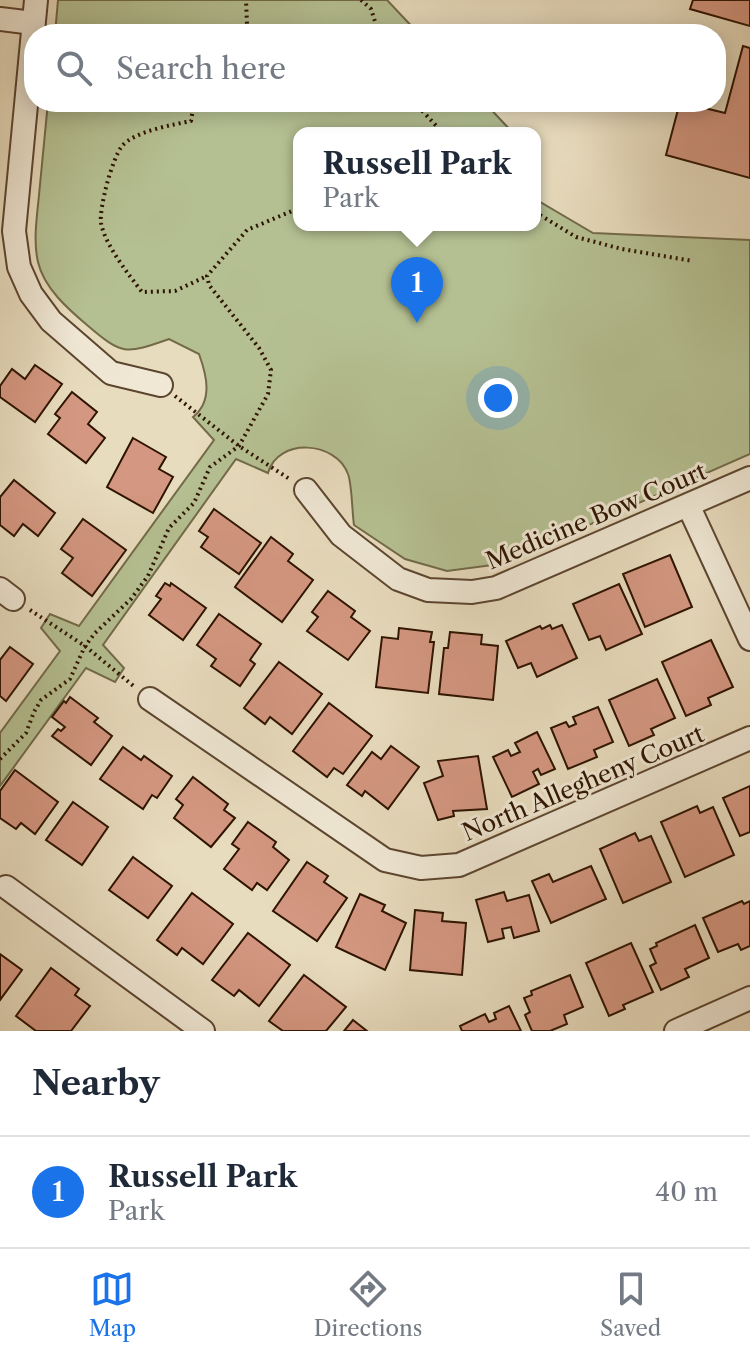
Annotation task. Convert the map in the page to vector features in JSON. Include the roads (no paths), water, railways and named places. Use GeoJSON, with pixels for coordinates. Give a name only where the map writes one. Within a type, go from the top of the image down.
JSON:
{"type":"FeatureCollection","features":[{"type":"Feature","properties":{"kind":"street"},"geometry":{"type":"LineString","coordinates":[[0,19],[33,23],[36,0]]}},
{"type":"Feature","properties":{"kind":"street"},"geometry":{"type":"LineString","coordinates":[[25,112],[14,231],[19,267],[31,294],[51,321],[111,373],[161,385]]}},
{"type":"Feature","properties":{"kind":"street","name":"Medicine Bow Court"},"geometry":{"type":"LineString","coordinates":[[306,490],[341,535],[398,579],[428,590],[472,592],[496,588],[750,478]]}},
{"type":"Feature","properties":{"kind":"street"},"geometry":{"type":"LineString","coordinates":[[689,507],[750,639]]}},
{"type":"Feature","properties":{"kind":"street","name":"North Allegheny Court"},"geometry":{"type":"LineString","coordinates":[[150,699],[385,860],[421,868],[459,865],[750,738]]}},
{"type":"Feature","properties":{"kind":"street"},"geometry":{"type":"LineString","coordinates":[[6,887],[203,1031]]}},
{"type":"Feature","properties":{"kind":"street"},"geometry":{"type":"LineString","coordinates":[[676,1031],[750,998]]}},
{"type":"Feature","properties":{"kind":"place","name":"Russell Park"},"geometry":{"type":"Point","coordinates":[417,323]}}]}
